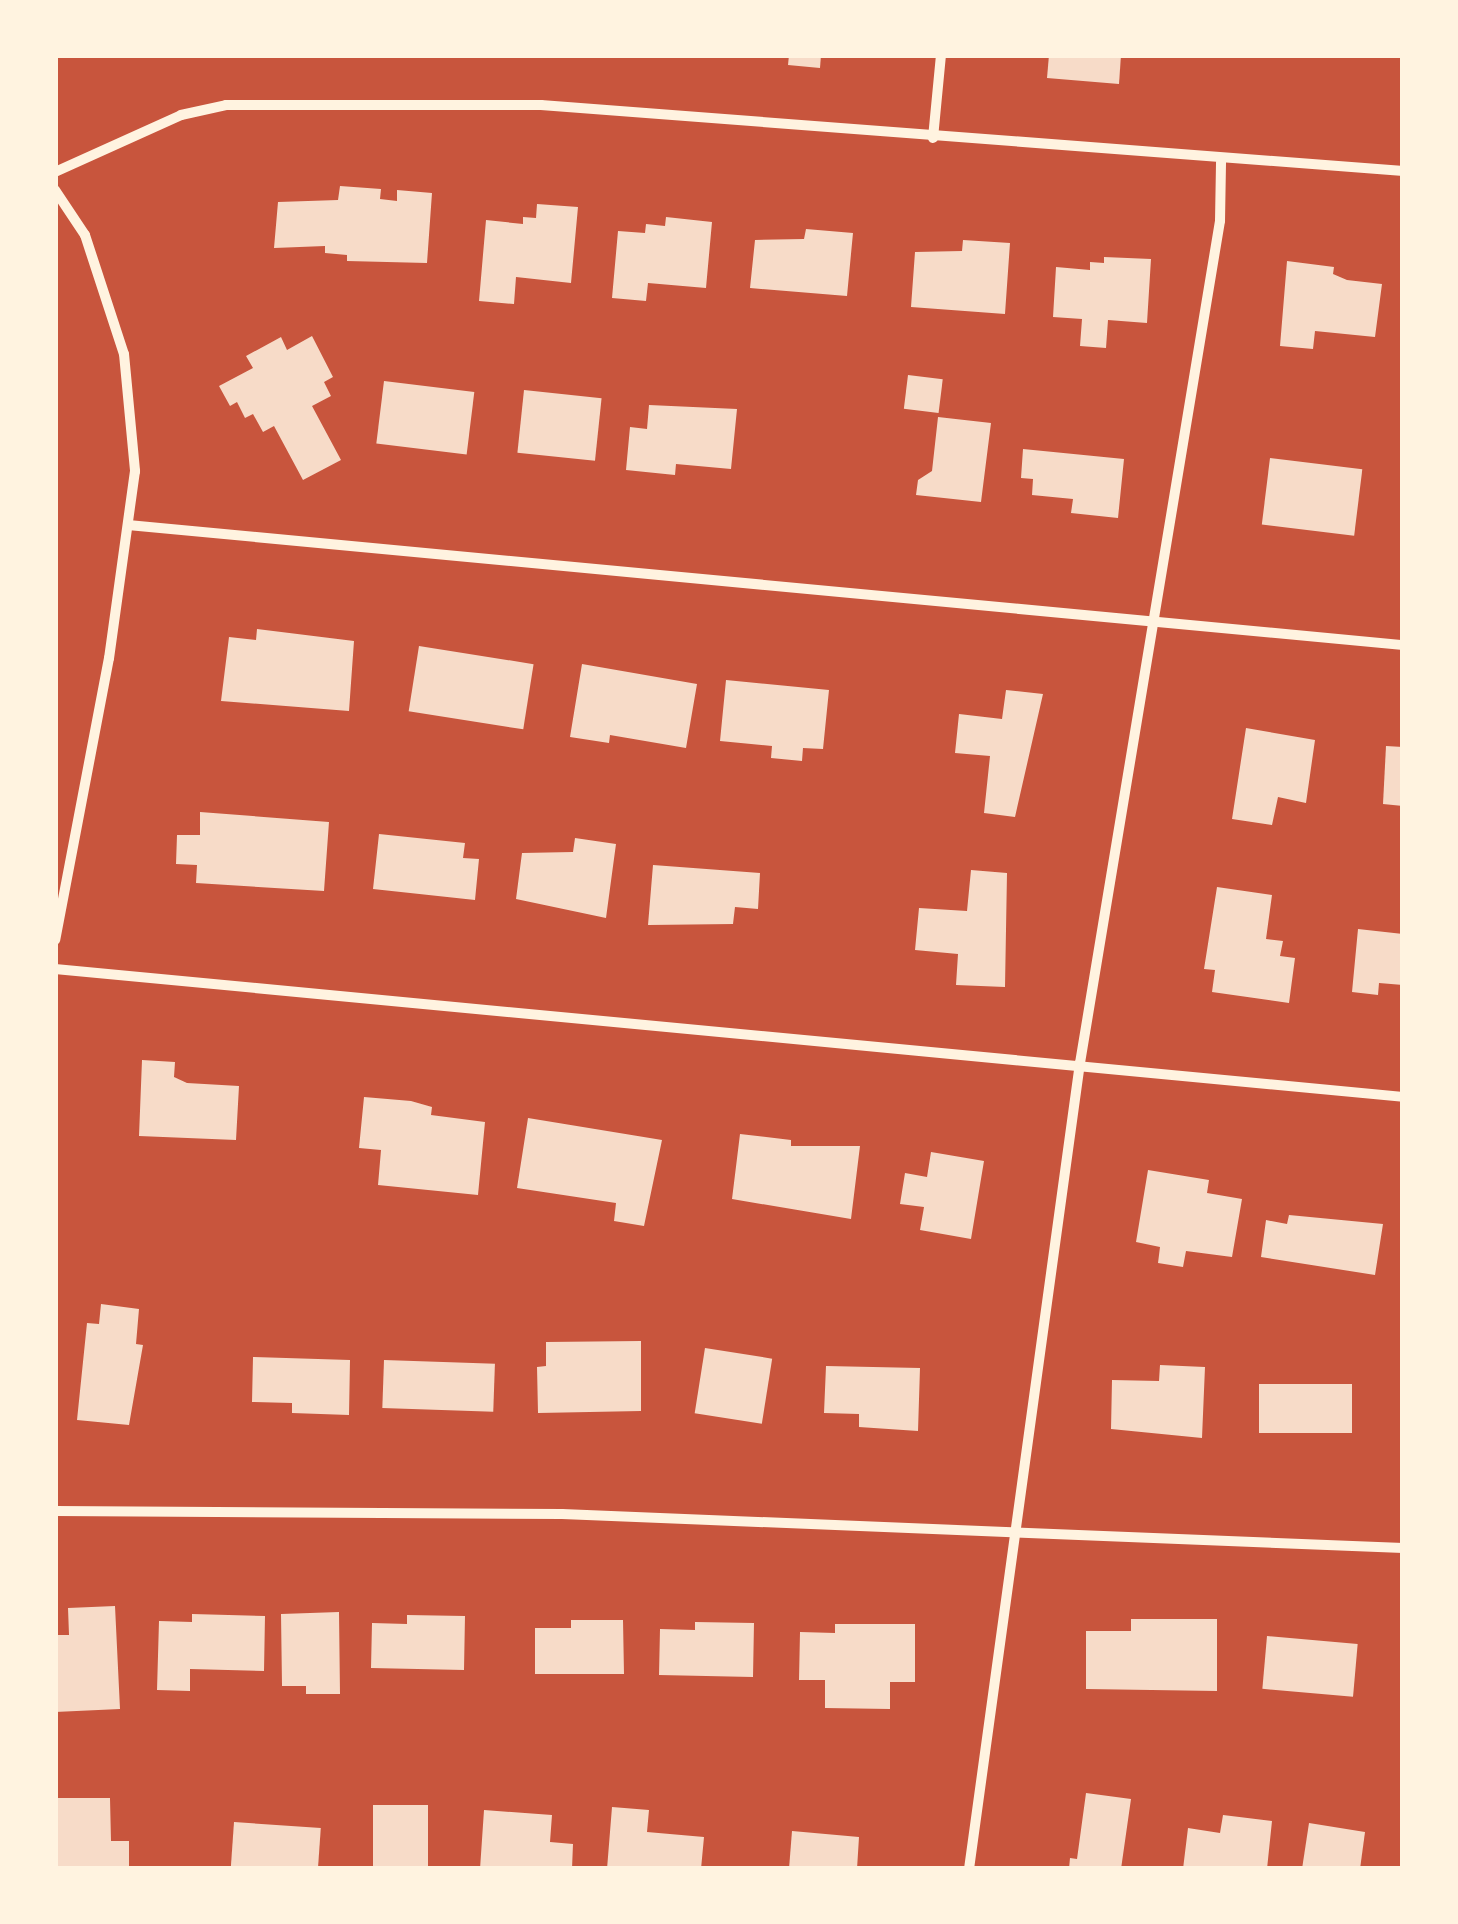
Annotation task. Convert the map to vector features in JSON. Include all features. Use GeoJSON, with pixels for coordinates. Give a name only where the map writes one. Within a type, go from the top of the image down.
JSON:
{"type":"FeatureCollection","features":[{"type":"Feature","properties":{"kind":"street"},"geometry":{"type":"LineString","coordinates":[[933,138],[941,55]]}},
{"type":"Feature","properties":{"kind":"street"},"geometry":{"type":"LineString","coordinates":[[55,172],[182,115],[226,105],[541,104],[1222,162],[1403,171]]}},
{"type":"Feature","properties":{"kind":"street"},"geometry":{"type":"LineString","coordinates":[[969,1869],[1012,1530],[1080,1063],[1220,221],[1222,162]]}},
{"type":"Feature","properties":{"kind":"street"},"geometry":{"type":"LineString","coordinates":[[55,190],[85,235],[124,354],[136,472],[55,940]]}},
{"type":"Feature","properties":{"kind":"street"},"geometry":{"type":"LineString","coordinates":[[128,525],[1403,644]]}},
{"type":"Feature","properties":{"kind":"street"},"geometry":{"type":"LineString","coordinates":[[55,969],[1080,1063],[1403,1097]]}},
{"type":"Feature","properties":{"kind":"street"},"geometry":{"type":"LineString","coordinates":[[55,1511],[562,1514],[1403,1548]]}},
{"type":"Feature","properties":{"kind":"building"},"geometry":{"type":"Polygon","coordinates":[[[789,55],[821,55],[820,68],[788,65],[789,55]]]}},
{"type":"Feature","properties":{"kind":"building"},"geometry":{"type":"Polygon","coordinates":[[[1049,55],[1121,55],[1119,84],[1047,78],[1049,55]]]}},
{"type":"Feature","properties":{"kind":"building"},"geometry":{"type":"Polygon","coordinates":[[[340,186],[381,189],[380,199],[397,201],[397,190],[432,193],[427,263],[347,261],[347,255],[325,253],[325,246],[274,248],[278,202],[338,200],[340,186]]]}},
{"type":"Feature","properties":{"kind":"building"},"geometry":{"type":"Polygon","coordinates":[[[537,204],[578,207],[571,283],[516,277],[514,304],[479,301],[486,220],[523,224],[523,217],[536,218],[537,204]]]}},
{"type":"Feature","properties":{"kind":"building"},"geometry":{"type":"Polygon","coordinates":[[[666,217],[712,222],[706,288],[648,283],[646,301],[612,298],[618,231],[645,233],[646,224],[665,226],[666,217]]]}},
{"type":"Feature","properties":{"kind":"building"},"geometry":{"type":"Polygon","coordinates":[[[806,229],[853,233],[847,296],[750,288],[755,240],[804,239],[806,229]]]}},
{"type":"Feature","properties":{"kind":"building"},"geometry":{"type":"Polygon","coordinates":[[[963,240],[1010,243],[1005,314],[911,307],[915,252],[962,251],[963,240]]]}},
{"type":"Feature","properties":{"kind":"building"},"geometry":{"type":"Polygon","coordinates":[[[1104,257],[1151,259],[1147,323],[1108,320],[1106,348],[1080,346],[1082,319],[1053,317],[1056,267],[1090,270],[1090,262],[1104,263],[1104,257]]]}},
{"type":"Feature","properties":{"kind":"building"},"geometry":{"type":"Polygon","coordinates":[[[1287,261],[1334,267],[1333,274],[1347,280],[1382,284],[1375,337],[1315,331],[1313,349],[1280,346],[1287,261]]]}},
{"type":"Feature","properties":{"kind":"building"},"geometry":{"type":"Polygon","coordinates":[[[312,336],[333,377],[324,382],[331,396],[312,406],[341,460],[303,480],[274,426],[263,432],[253,414],[245,418],[237,402],[230,406],[219,386],[253,368],[246,356],[281,337],[287,350],[312,336]]]}},
{"type":"Feature","properties":{"kind":"building"},"geometry":{"type":"Polygon","coordinates":[[[908,375],[943,379],[939,413],[904,409],[908,375]]]}},
{"type":"Feature","properties":{"kind":"building"},"geometry":{"type":"Polygon","coordinates":[[[384,381],[474,392],[467,455],[376,444],[384,381]]]}},
{"type":"Feature","properties":{"kind":"building"},"geometry":{"type":"Polygon","coordinates":[[[524,390],[602,398],[595,461],[517,453],[524,390]]]}},
{"type":"Feature","properties":{"kind":"building"},"geometry":{"type":"Polygon","coordinates":[[[649,405],[737,409],[731,469],[676,464],[675,475],[626,470],[630,427],[647,429],[649,405]]]}},
{"type":"Feature","properties":{"kind":"building"},"geometry":{"type":"Polygon","coordinates":[[[938,417],[991,423],[981,502],[916,495],[918,480],[932,471],[938,417]]]}},
{"type":"Feature","properties":{"kind":"building"},"geometry":{"type":"Polygon","coordinates":[[[1023,449],[1124,459],[1118,518],[1071,513],[1073,499],[1032,495],[1033,479],[1021,478],[1023,449]]]}},
{"type":"Feature","properties":{"kind":"building"},"geometry":{"type":"Polygon","coordinates":[[[1270,458],[1362,469],[1354,536],[1262,525],[1270,458]]]}},
{"type":"Feature","properties":{"kind":"building"},"geometry":{"type":"Polygon","coordinates":[[[257,629],[354,641],[349,711],[221,701],[229,637],[256,640],[257,629]]]}},
{"type":"Feature","properties":{"kind":"building"},"geometry":{"type":"Polygon","coordinates":[[[419,646],[534,664],[523,729],[409,711],[419,646]]]}},
{"type":"Feature","properties":{"kind":"building"},"geometry":{"type":"Polygon","coordinates":[[[582,664],[697,684],[686,748],[610,735],[609,743],[570,737],[582,664]]]}},
{"type":"Feature","properties":{"kind":"building"},"geometry":{"type":"Polygon","coordinates":[[[726,680],[829,690],[823,749],[803,748],[802,761],[771,758],[772,746],[720,741],[726,680]]]}},
{"type":"Feature","properties":{"kind":"building"},"geometry":{"type":"Polygon","coordinates":[[[1006,690],[1043,694],[1015,817],[984,813],[990,756],[955,753],[959,714],[1002,719],[1006,690]]]}},
{"type":"Feature","properties":{"kind":"building"},"geometry":{"type":"Polygon","coordinates":[[[1246,728],[1315,740],[1306,803],[1278,797],[1272,825],[1232,819],[1246,728]]]}},
{"type":"Feature","properties":{"kind":"building"},"geometry":{"type":"Polygon","coordinates":[[[1386,746],[1403,747],[1403,806],[1383,804],[1386,746]]]}},
{"type":"Feature","properties":{"kind":"building"},"geometry":{"type":"Polygon","coordinates":[[[200,812],[329,822],[324,891],[196,883],[197,865],[176,864],[177,835],[200,835],[200,812]]]}},
{"type":"Feature","properties":{"kind":"building"},"geometry":{"type":"Polygon","coordinates":[[[379,834],[465,843],[463,858],[479,859],[475,900],[373,889],[379,834]]]}},
{"type":"Feature","properties":{"kind":"building"},"geometry":{"type":"Polygon","coordinates":[[[575,838],[616,844],[606,918],[516,899],[522,853],[573,852],[575,838]]]}},
{"type":"Feature","properties":{"kind":"building"},"geometry":{"type":"Polygon","coordinates":[[[653,865],[760,873],[758,909],[735,907],[733,924],[648,925],[653,865]]]}},
{"type":"Feature","properties":{"kind":"building"},"geometry":{"type":"Polygon","coordinates":[[[971,870],[1007,873],[1005,987],[956,985],[958,954],[915,950],[919,908],[967,911],[971,870]]]}},
{"type":"Feature","properties":{"kind":"building"},"geometry":{"type":"Polygon","coordinates":[[[1217,887],[1272,895],[1266,939],[1283,941],[1280,956],[1295,958],[1289,1003],[1212,992],[1215,970],[1204,969],[1217,887]]]}},
{"type":"Feature","properties":{"kind":"building"},"geometry":{"type":"Polygon","coordinates":[[[1358,929],[1403,934],[1403,985],[1379,983],[1378,995],[1352,992],[1358,929]]]}},
{"type":"Feature","properties":{"kind":"building"},"geometry":{"type":"Polygon","coordinates":[[[142,1060],[175,1062],[174,1077],[187,1083],[239,1086],[236,1140],[139,1136],[142,1060]]]}},
{"type":"Feature","properties":{"kind":"building"},"geometry":{"type":"Polygon","coordinates":[[[364,1097],[411,1101],[432,1107],[431,1115],[485,1122],[478,1195],[378,1185],[381,1150],[359,1148],[364,1097]]]}},
{"type":"Feature","properties":{"kind":"building"},"geometry":{"type":"Polygon","coordinates":[[[528,1118],[662,1140],[644,1226],[614,1221],[616,1203],[517,1188],[528,1118]]]}},
{"type":"Feature","properties":{"kind":"building"},"geometry":{"type":"Polygon","coordinates":[[[740,1134],[791,1140],[791,1146],[860,1146],[851,1219],[732,1199],[740,1134]]]}},
{"type":"Feature","properties":{"kind":"building"},"geometry":{"type":"Polygon","coordinates":[[[931,1152],[984,1161],[971,1239],[920,1230],[924,1207],[900,1204],[905,1173],[927,1177],[931,1152]]]}},
{"type":"Feature","properties":{"kind":"building"},"geometry":{"type":"Polygon","coordinates":[[[1148,1170],[1209,1180],[1207,1193],[1242,1199],[1232,1257],[1186,1251],[1183,1267],[1158,1263],[1160,1247],[1136,1242],[1148,1170]]]}},
{"type":"Feature","properties":{"kind":"building"},"geometry":{"type":"Polygon","coordinates":[[[1289,1215],[1383,1224],[1375,1275],[1261,1257],[1266,1220],[1287,1224],[1289,1215]]]}},
{"type":"Feature","properties":{"kind":"building"},"geometry":{"type":"Polygon","coordinates":[[[101,1304],[139,1309],[136,1344],[143,1345],[129,1425],[77,1420],[87,1323],[99,1324],[101,1304]]]}},
{"type":"Feature","properties":{"kind":"building"},"geometry":{"type":"Polygon","coordinates":[[[641,1341],[641,1411],[538,1413],[537,1367],[546,1366],[546,1342],[641,1341]]]}},
{"type":"Feature","properties":{"kind":"building"},"geometry":{"type":"Polygon","coordinates":[[[705,1348],[772,1359],[762,1424],[695,1413],[705,1348]]]}},
{"type":"Feature","properties":{"kind":"building"},"geometry":{"type":"Polygon","coordinates":[[[253,1357],[350,1360],[349,1415],[292,1413],[292,1403],[252,1402],[253,1357]]]}},
{"type":"Feature","properties":{"kind":"building"},"geometry":{"type":"Polygon","coordinates":[[[384,1360],[495,1364],[493,1412],[382,1408],[384,1360]]]}},
{"type":"Feature","properties":{"kind":"building"},"geometry":{"type":"Polygon","coordinates":[[[1160,1365],[1205,1367],[1202,1438],[1111,1429],[1112,1380],[1159,1381],[1160,1365]]]}},
{"type":"Feature","properties":{"kind":"building"},"geometry":{"type":"Polygon","coordinates":[[[826,1366],[920,1368],[918,1431],[859,1427],[859,1414],[824,1413],[826,1366]]]}},
{"type":"Feature","properties":{"kind":"building"},"geometry":{"type":"Polygon","coordinates":[[[1259,1384],[1352,1384],[1352,1433],[1259,1433],[1259,1384]]]}},
{"type":"Feature","properties":{"kind":"building"},"geometry":{"type":"Polygon","coordinates":[[[115,1606],[120,1709],[55,1712],[55,1635],[69,1635],[68,1608],[115,1606]]]}},
{"type":"Feature","properties":{"kind":"building"},"geometry":{"type":"Polygon","coordinates":[[[339,1612],[340,1694],[306,1694],[306,1686],[282,1686],[281,1614],[339,1612]]]}},
{"type":"Feature","properties":{"kind":"building"},"geometry":{"type":"Polygon","coordinates":[[[192,1614],[265,1616],[264,1671],[190,1669],[190,1691],[157,1690],[159,1621],[192,1622],[192,1614]]]}},
{"type":"Feature","properties":{"kind":"building"},"geometry":{"type":"Polygon","coordinates":[[[407,1615],[465,1616],[464,1670],[371,1668],[372,1623],[407,1624],[407,1615]]]}},
{"type":"Feature","properties":{"kind":"building"},"geometry":{"type":"Polygon","coordinates":[[[1131,1619],[1217,1619],[1217,1691],[1086,1689],[1086,1631],[1131,1631],[1131,1619]]]}},
{"type":"Feature","properties":{"kind":"building"},"geometry":{"type":"Polygon","coordinates":[[[571,1620],[623,1620],[624,1674],[535,1674],[535,1628],[571,1628],[571,1620]]]}},
{"type":"Feature","properties":{"kind":"building"},"geometry":{"type":"Polygon","coordinates":[[[695,1622],[754,1623],[753,1677],[659,1675],[660,1629],[695,1630],[695,1622]]]}},
{"type":"Feature","properties":{"kind":"building"},"geometry":{"type":"Polygon","coordinates":[[[835,1624],[915,1624],[915,1682],[890,1682],[890,1709],[825,1708],[825,1680],[799,1680],[800,1632],[835,1633],[835,1624]]]}},
{"type":"Feature","properties":{"kind":"building"},"geometry":{"type":"Polygon","coordinates":[[[1267,1636],[1358,1644],[1353,1697],[1262,1689],[1267,1636]]]}},
{"type":"Feature","properties":{"kind":"building"},"geometry":{"type":"Polygon","coordinates":[[[1086,1793],[1131,1799],[1121,1869],[1069,1869],[1070,1858],[1077,1859],[1086,1793]]]}},
{"type":"Feature","properties":{"kind":"building"},"geometry":{"type":"Polygon","coordinates":[[[55,1798],[110,1798],[111,1841],[129,1841],[129,1869],[55,1869],[55,1798]]]}},
{"type":"Feature","properties":{"kind":"building"},"geometry":{"type":"Polygon","coordinates":[[[373,1805],[428,1805],[428,1869],[373,1869],[373,1805]]]}},
{"type":"Feature","properties":{"kind":"building"},"geometry":{"type":"Polygon","coordinates":[[[612,1807],[649,1810],[647,1832],[704,1837],[701,1869],[607,1869],[612,1807]]]}},
{"type":"Feature","properties":{"kind":"building"},"geometry":{"type":"Polygon","coordinates":[[[484,1810],[552,1815],[550,1842],[573,1844],[572,1869],[480,1869],[484,1810]]]}},
{"type":"Feature","properties":{"kind":"building"},"geometry":{"type":"Polygon","coordinates":[[[1223,1815],[1272,1821],[1267,1869],[1183,1869],[1188,1828],[1220,1833],[1223,1815]]]}},
{"type":"Feature","properties":{"kind":"building"},"geometry":{"type":"Polygon","coordinates":[[[234,1822],[321,1828],[318,1869],[231,1869],[234,1822]]]}},
{"type":"Feature","properties":{"kind":"building"},"geometry":{"type":"Polygon","coordinates":[[[1309,1823],[1365,1832],[1360,1869],[1302,1869],[1309,1823]]]}},
{"type":"Feature","properties":{"kind":"building"},"geometry":{"type":"Polygon","coordinates":[[[792,1831],[859,1837],[857,1869],[789,1869],[792,1831]]]}}]}
